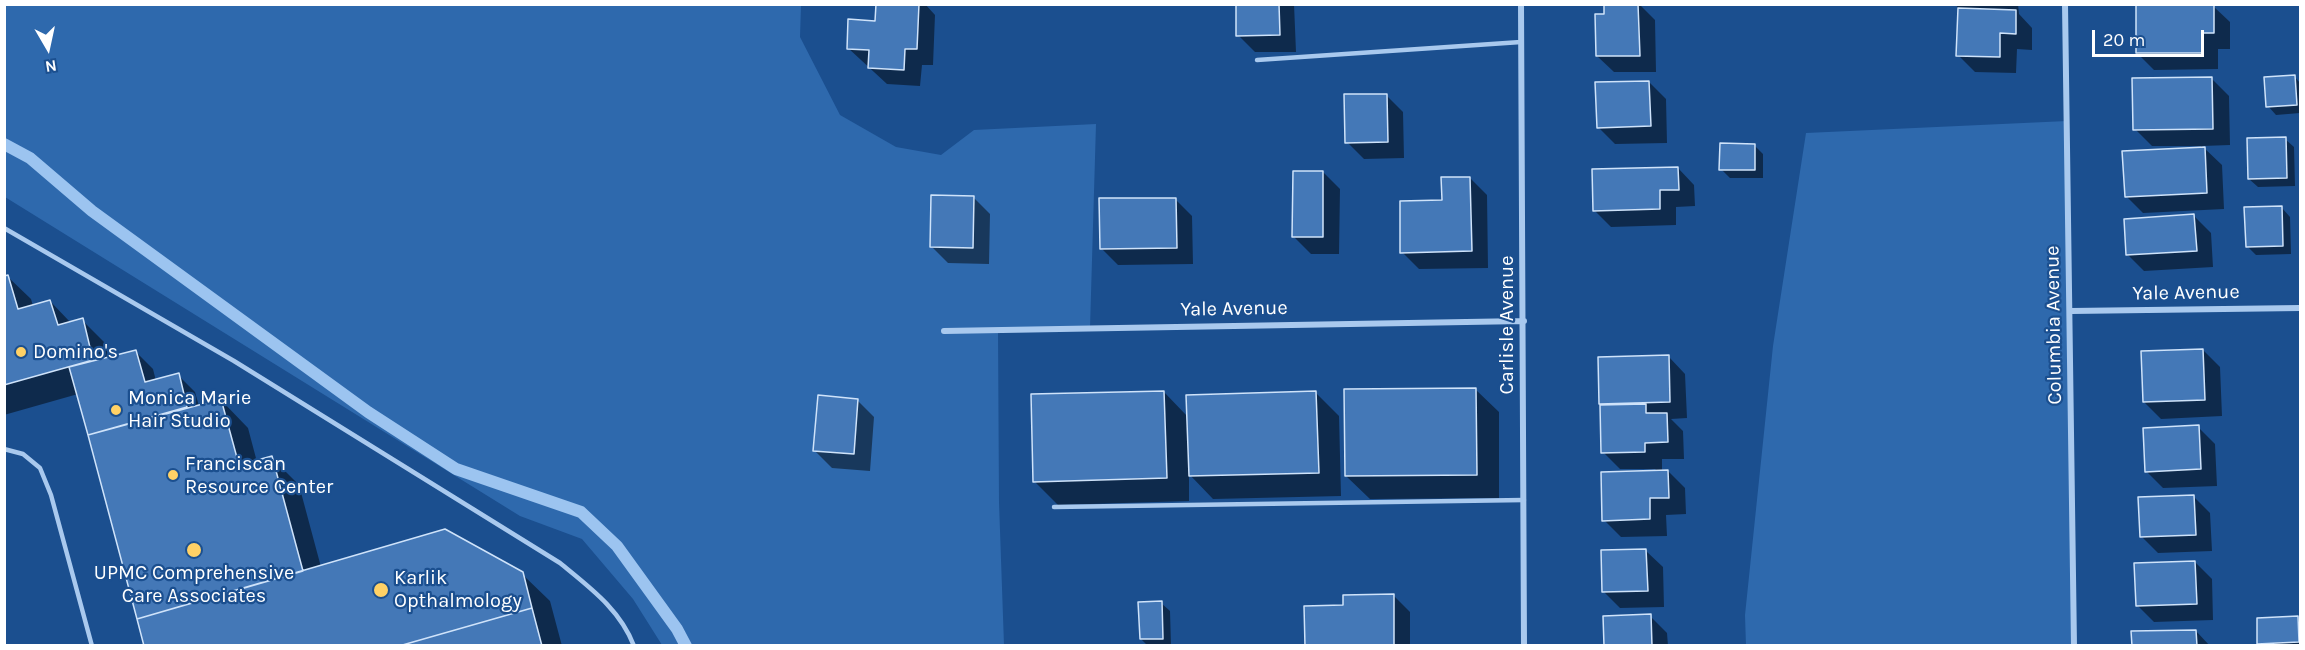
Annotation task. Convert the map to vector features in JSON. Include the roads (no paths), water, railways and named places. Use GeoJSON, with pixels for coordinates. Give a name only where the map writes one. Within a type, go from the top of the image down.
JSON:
{"type":"FeatureCollection","features":[{"type":"Feature","properties":{"kind":"street","name":"Carlisle Avenue"},"geometry":{"type":"LineString","coordinates":[[1521,4],[1524,645]]}},
{"type":"Feature","properties":{"kind":"street","name":"Columbia Avenue"},"geometry":{"type":"LineString","coordinates":[[2065,4],[2074,645]]}},
{"type":"Feature","properties":{"kind":"street","name":"Yale Avenue"},"geometry":{"type":"LineString","coordinates":[[2071,311],[2301,308]]}},
{"type":"Feature","properties":{"kind":"street","name":"Yale Avenue"},"geometry":{"type":"LineString","coordinates":[[944,331],[1524,321]]}},
{"type":"Feature","properties":{"kind":"lane"},"geometry":{"type":"LineString","coordinates":[[1257,60],[1521,42]]}},
{"type":"Feature","properties":{"kind":"lane"},"geometry":{"type":"LineString","coordinates":[[4,228],[234,361],[561,562],[605,601],[628,630],[634,645]]}},
{"type":"Feature","properties":{"kind":"lane"},"geometry":{"type":"LineString","coordinates":[[4,449],[23,454],[40,468],[51,495],[92,645]]}},
{"type":"Feature","properties":{"kind":"lane"},"geometry":{"type":"LineString","coordinates":[[1054,507],[1524,500]]}},
{"type":"Feature","properties":{"kind":"waterway"},"geometry":{"type":"LineString","coordinates":[[4,144],[30,158],[92,211],[368,412],[456,469],[581,512],[617,546],[677,629],[686,646]]}},
{"type":"Feature","properties":{"kind":"place","name":"Domino's"},"geometry":{"type":"Point","coordinates":[21,352]}},
{"type":"Feature","properties":{"kind":"place","name":"Monica Marie Hair Studio"},"geometry":{"type":"Point","coordinates":[116,410]}},
{"type":"Feature","properties":{"kind":"place","name":"Franciscan Resource Center"},"geometry":{"type":"Point","coordinates":[173,475]}},
{"type":"Feature","properties":{"kind":"place","name":"UPMC Comprehensive Care Associates"},"geometry":{"type":"Point","coordinates":[194,550]}},
{"type":"Feature","properties":{"kind":"place","name":"Karlik Opthalmology"},"geometry":{"type":"Point","coordinates":[381,590]}}]}
